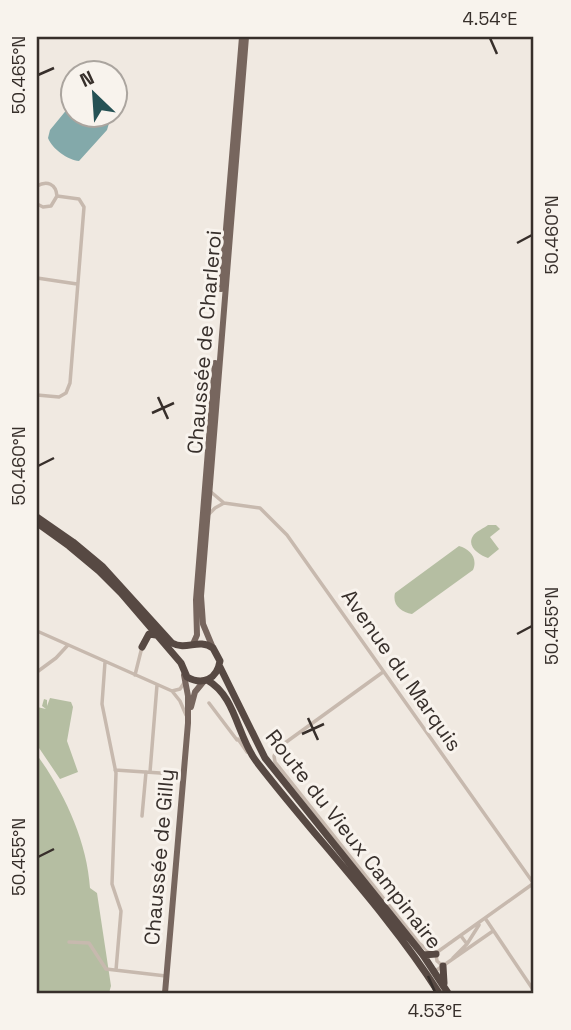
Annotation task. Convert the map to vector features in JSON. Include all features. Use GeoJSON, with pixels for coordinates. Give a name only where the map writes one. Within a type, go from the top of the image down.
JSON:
{"type":"FeatureCollection","features":[{"type":"Feature","properties":{"kind":"highway"},"geometry":{"type":"LineString","coordinates":[[37,517],[58,530],[103,567],[173,643],[179,647],[202,642],[213,648],[219,656],[215,675],[206,681],[195,681],[184,673],[181,663],[99,571],[37,523]]}},
{"type":"Feature","properties":{"kind":"highway"},"geometry":{"type":"LineString","coordinates":[[142,647],[149,634],[156,635]]}},
{"type":"Feature","properties":{"kind":"highway"},"geometry":{"type":"LineString","coordinates":[[181,663],[183,653],[192,645]]}},
{"type":"Feature","properties":{"kind":"highway","name":"Route du Vieux Campinaire"},"geometry":{"type":"LineString","coordinates":[[219,666],[265,758],[423,956],[431,974]]}},
{"type":"Feature","properties":{"kind":"highway","name":"Route du Vieux Campinaire"},"geometry":{"type":"LineString","coordinates":[[206,681],[224,692],[240,738],[254,758],[444,991]]}},
{"type":"Feature","properties":{"kind":"highway"},"geometry":{"type":"LineString","coordinates":[[423,956],[436,954]]}},
{"type":"Feature","properties":{"kind":"highway"},"geometry":{"type":"LineString","coordinates":[[443,966],[444,991]]}},
{"type":"Feature","properties":{"kind":"main road","name":"Chaussée de Charleroi"},"geometry":{"type":"LineString","coordinates":[[192,645],[197,635],[196,600],[244,37]]}},
{"type":"Feature","properties":{"kind":"main road","name":"Chaussée de Charleroi"},"geometry":{"type":"LineString","coordinates":[[210,452],[201,609],[213,648]]}},
{"type":"Feature","properties":{"kind":"main road","name":"Chaussée de Gilly"},"geometry":{"type":"LineString","coordinates":[[165,993],[188,719],[184,673]]}},
{"type":"Feature","properties":{"kind":"main road","name":"Chaussée de Gilly"},"geometry":{"type":"LineString","coordinates":[[188,719],[195,692],[206,681]]}},
{"type":"Feature","properties":{"kind":"street"},"geometry":{"type":"LineString","coordinates":[[38,183],[53,186],[57,196]]}},
{"type":"Feature","properties":{"kind":"street"},"geometry":{"type":"LineString","coordinates":[[37,204],[43,207],[51,205],[57,196]]}},
{"type":"Feature","properties":{"kind":"street"},"geometry":{"type":"LineString","coordinates":[[37,396],[59,397],[66,393],[69,383],[83,207],[79,199],[57,196]]}},
{"type":"Feature","properties":{"kind":"street"},"geometry":{"type":"LineString","coordinates":[[37,278],[77,284]]}},
{"type":"Feature","properties":{"kind":"street"},"geometry":{"type":"LineString","coordinates":[[210,486],[216,498],[225,503]]}},
{"type":"Feature","properties":{"kind":"street"},"geometry":{"type":"LineString","coordinates":[[207,520],[215,508],[225,503]]}},
{"type":"Feature","properties":{"kind":"street","name":"Avenue du Marquis"},"geometry":{"type":"LineString","coordinates":[[225,503],[251,506],[265,511],[287,535],[534,883]]}},
{"type":"Feature","properties":{"kind":"street"},"geometry":{"type":"LineString","coordinates":[[37,631],[172,691],[184,685],[184,673]]}},
{"type":"Feature","properties":{"kind":"street"},"geometry":{"type":"LineString","coordinates":[[37,672],[68,645]]}},
{"type":"Feature","properties":{"kind":"street"},"geometry":{"type":"LineString","coordinates":[[135,675],[142,647]]}},
{"type":"Feature","properties":{"kind":"street"},"geometry":{"type":"LineString","coordinates":[[105,662],[102,704],[115,770],[112,884],[121,911],[116,971]]}},
{"type":"Feature","properties":{"kind":"street"},"geometry":{"type":"LineString","coordinates":[[383,672],[278,748],[274,756],[275,762],[419,943],[436,954],[437,961],[443,966]]}},
{"type":"Feature","properties":{"kind":"street"},"geometry":{"type":"LineString","coordinates":[[142,816],[157,685]]}},
{"type":"Feature","properties":{"kind":"street"},"geometry":{"type":"LineString","coordinates":[[172,691],[188,719]]}},
{"type":"Feature","properties":{"kind":"street","name":"Route du Vieux Campinaire"},"geometry":{"type":"LineString","coordinates":[[209,703],[240,738]]}},
{"type":"Feature","properties":{"kind":"street"},"geometry":{"type":"LineString","coordinates":[[115,770],[175,774]]}},
{"type":"Feature","properties":{"kind":"street"},"geometry":{"type":"LineString","coordinates":[[436,954],[534,883]]}},
{"type":"Feature","properties":{"kind":"street"},"geometry":{"type":"LineString","coordinates":[[485,918],[534,991]]}},
{"type":"Feature","properties":{"kind":"street"},"geometry":{"type":"LineString","coordinates":[[452,960],[485,918]]}},
{"type":"Feature","properties":{"kind":"street"},"geometry":{"type":"LineString","coordinates":[[431,974],[493,931]]}},
{"type":"Feature","properties":{"kind":"street"},"geometry":{"type":"LineString","coordinates":[[461,935],[467,944]]}},
{"type":"Feature","properties":{"kind":"street"},"geometry":{"type":"LineString","coordinates":[[69,942],[89,943],[106,970],[166,976]]}},
{"type":"Feature","properties":{"kind":"green space"},"geometry":{"type":"Polygon","coordinates":[[[488,525],[496,525],[500,529],[490,537],[499,549],[488,558],[478,553],[471,540],[488,525]]]}},
{"type":"Feature","properties":{"kind":"green space"},"geometry":{"type":"Polygon","coordinates":[[[459,546],[472,555],[473,570],[412,614],[398,607],[395,593],[459,546]]]}},
{"type":"Feature","properties":{"kind":"green space"},"geometry":{"type":"Polygon","coordinates":[[[50,698],[71,702],[73,707],[67,741],[78,772],[60,779],[37,745],[37,707],[46,709],[42,706],[44,699],[47,700],[47,706],[50,698]]]}},
{"type":"Feature","properties":{"kind":"green space"},"geometry":{"type":"Polygon","coordinates":[[[37,755],[65,801],[79,835],[90,888],[97,893],[111,986],[109,993],[37,993],[37,755]]]}},
{"type":"Feature","properties":{"kind":"water"},"geometry":{"type":"Polygon","coordinates":[[[60,118],[60,130],[107,130],[79,161],[70,159],[53,146],[48,138],[50,130],[60,118]]]}}]}
